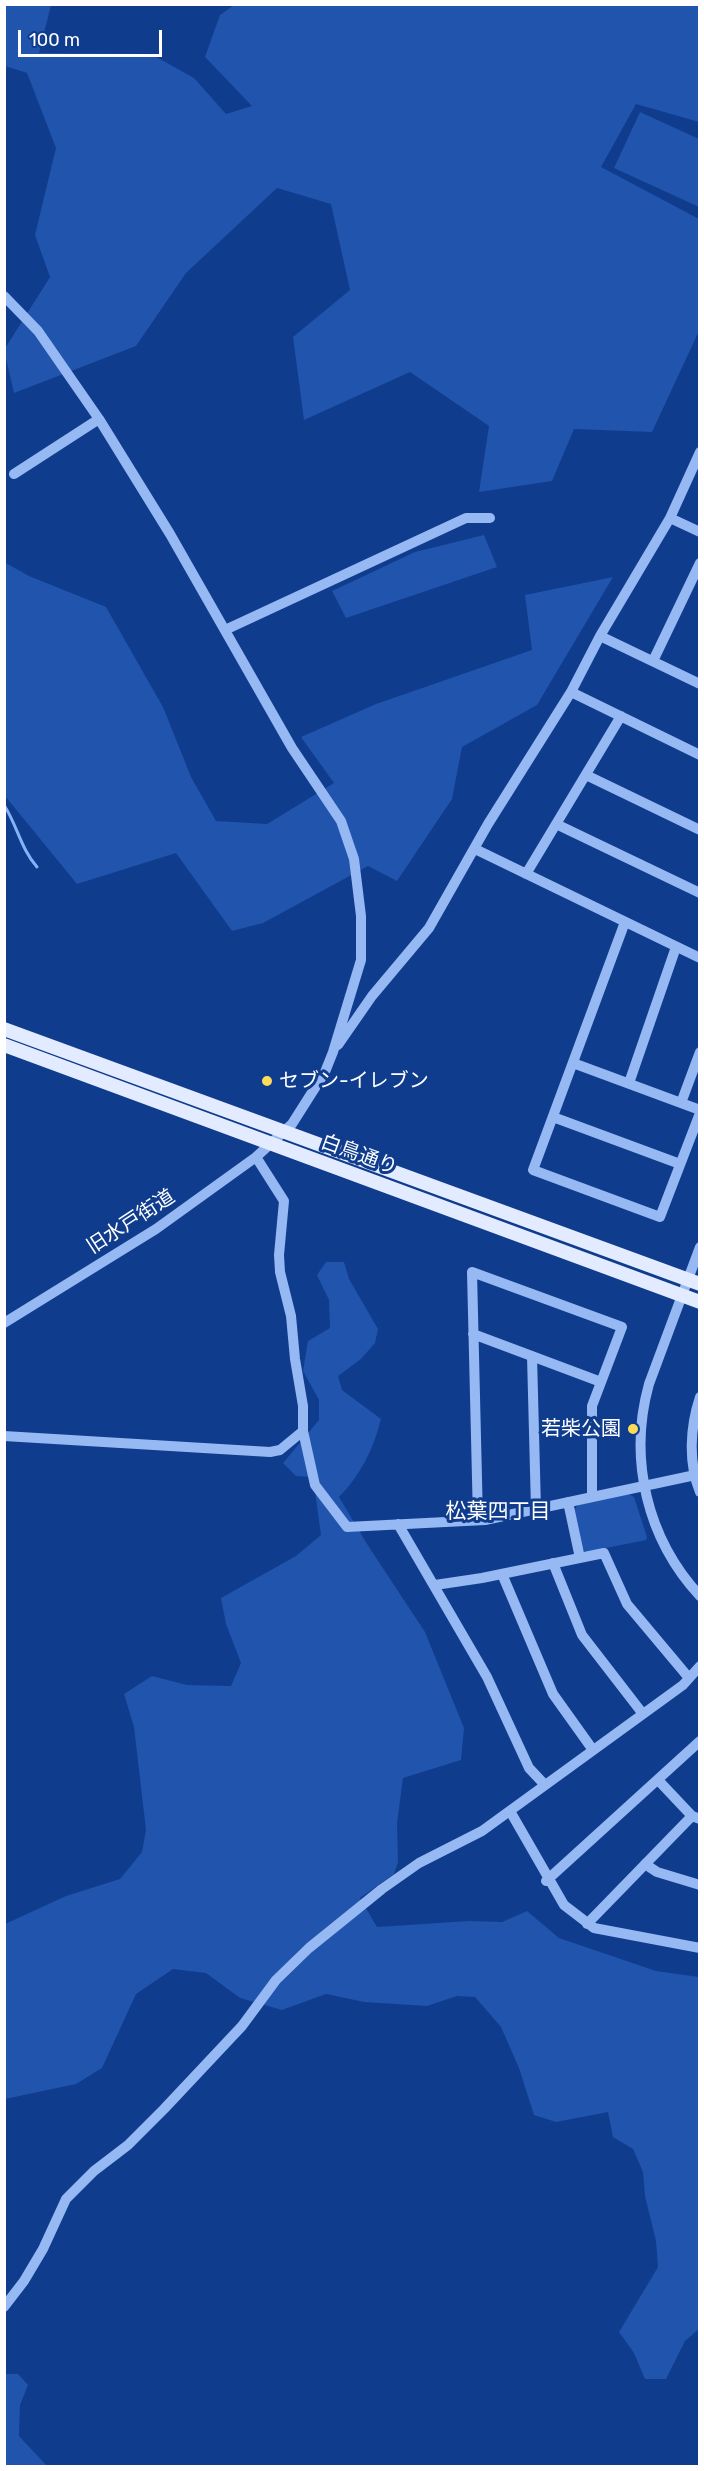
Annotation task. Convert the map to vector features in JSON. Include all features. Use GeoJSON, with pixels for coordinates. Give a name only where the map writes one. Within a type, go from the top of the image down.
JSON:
{"type":"FeatureCollection","features":[{"type":"Feature","properties":{"kind":"main road","name":"白鳥通り"},"geometry":{"type":"LineString","coordinates":[[4,1029],[694,1282]]}},
{"type":"Feature","properties":{"kind":"main road","name":"白鳥通り"},"geometry":{"type":"LineString","coordinates":[[4,1045],[699,1302]]}},
{"type":"Feature","properties":{"kind":"street"},"geometry":{"type":"LineString","coordinates":[[4,296],[38,331],[99,419],[225,630],[292,748],[341,821],[354,859],[361,916],[361,960],[333,1052]]}},
{"type":"Feature","properties":{"kind":"street"},"geometry":{"type":"LineString","coordinates":[[14,474],[99,419]]}},
{"type":"Feature","properties":{"kind":"street"},"geometry":{"type":"LineString","coordinates":[[333,1052],[372,996],[429,928],[488,824],[571,692],[600,636],[670,518],[696,469],[699,452]]}},
{"type":"Feature","properties":{"kind":"street"},"geometry":{"type":"LineString","coordinates":[[225,630],[466,518],[490,518]]}},
{"type":"Feature","properties":{"kind":"street"},"geometry":{"type":"LineString","coordinates":[[670,518],[699,532]]}},
{"type":"Feature","properties":{"kind":"street"},"geometry":{"type":"LineString","coordinates":[[653,662],[699,563]]}},
{"type":"Feature","properties":{"kind":"street"},"geometry":{"type":"LineString","coordinates":[[600,636],[699,684]]}},
{"type":"Feature","properties":{"kind":"street"},"geometry":{"type":"LineString","coordinates":[[571,692],[699,755]]}},
{"type":"Feature","properties":{"kind":"street"},"geometry":{"type":"LineString","coordinates":[[526,874],[621,716]]}},
{"type":"Feature","properties":{"kind":"street"},"geometry":{"type":"LineString","coordinates":[[586,774],[699,830]]}},
{"type":"Feature","properties":{"kind":"street"},"geometry":{"type":"LineString","coordinates":[[556,824],[699,893]]}},
{"type":"Feature","properties":{"kind":"street"},"geometry":{"type":"LineString","coordinates":[[474,849],[699,958]]}},
{"type":"Feature","properties":{"kind":"street"},"geometry":{"type":"LineString","coordinates":[[573,1063],[699,1111],[660,1217],[533,1170],[624,922]]}},
{"type":"Feature","properties":{"kind":"street"},"geometry":{"type":"LineString","coordinates":[[629,1083],[676,947]]}},
{"type":"Feature","properties":{"kind":"street","name":"旧水戸街道"},"geometry":{"type":"LineString","coordinates":[[4,1323],[156,1229],[256,1157],[284,1133],[302,1111],[325,1072],[333,1052]]}},
{"type":"Feature","properties":{"kind":"street"},"geometry":{"type":"LineString","coordinates":[[681,1103],[699,1052]]}},
{"type":"Feature","properties":{"kind":"street"},"geometry":{"type":"LineString","coordinates":[[553,1117],[680,1164]]}},
{"type":"Feature","properties":{"kind":"street"},"geometry":{"type":"LineString","coordinates":[[256,1157],[284,1201],[279,1255],[280,1272],[291,1316],[303,1406],[303,1431],[315,1485],[347,1527],[477,1520],[697,1475]]}},
{"type":"Feature","properties":{"kind":"street"},"geometry":{"type":"LineString","coordinates":[[699,1247],[694,1282],[682,1295],[645,1400],[640,1439],[644,1486],[661,1538],[673,1562],[699,1596]]}},
{"type":"Feature","properties":{"kind":"street"},"geometry":{"type":"LineString","coordinates":[[477,1520],[472,1272],[622,1327],[592,1406],[592,1497]]}},
{"type":"Feature","properties":{"kind":"street"},"geometry":{"type":"LineString","coordinates":[[473,1334],[601,1382]]}},
{"type":"Feature","properties":{"kind":"street"},"geometry":{"type":"LineString","coordinates":[[532,1356],[536,1509]]}},
{"type":"Feature","properties":{"kind":"street"},"geometry":{"type":"LineString","coordinates":[[699,1396],[692,1437],[699,1492]]}},
{"type":"Feature","properties":{"kind":"street"},"geometry":{"type":"LineString","coordinates":[[4,1436],[270,1452],[280,1450],[303,1431]]}},
{"type":"Feature","properties":{"kind":"street"},"geometry":{"type":"LineString","coordinates":[[568,1502],[580,1558]]}},
{"type":"Feature","properties":{"kind":"street"},"geometry":{"type":"LineString","coordinates":[[398,1524],[487,1677],[529,1768],[545,1785]]}},
{"type":"Feature","properties":{"kind":"street"},"geometry":{"type":"LineString","coordinates":[[435,1585],[604,1553],[627,1604],[689,1678]]}},
{"type":"Feature","properties":{"kind":"street"},"geometry":{"type":"LineString","coordinates":[[553,1563],[582,1635],[643,1714]]}},
{"type":"Feature","properties":{"kind":"street"},"geometry":{"type":"LineString","coordinates":[[502,1574],[553,1694],[593,1750]]}},
{"type":"Feature","properties":{"kind":"street"},"geometry":{"type":"LineString","coordinates":[[4,2307],[24,2281],[43,2249],[66,2199],[94,2171],[128,2145],[164,2109],[242,2026],[276,1980],[333,1926],[419,1863],[482,1831],[643,1714],[689,1678],[699,1666]]}},
{"type":"Feature","properties":{"kind":"street"},"geometry":{"type":"LineString","coordinates":[[548,1880],[699,1743]]}},
{"type":"Feature","properties":{"kind":"street"},"geometry":{"type":"LineString","coordinates":[[587,1924],[645,1864],[696,1818],[658,1780]]}},
{"type":"Feature","properties":{"kind":"street"},"geometry":{"type":"LineString","coordinates":[[510,1811],[564,1905],[587,1924],[594,1928],[699,1948]]}},
{"type":"Feature","properties":{"kind":"street"},"geometry":{"type":"LineString","coordinates":[[645,1864],[657,1872],[699,1885]]}},
{"type":"Feature","properties":{"kind":"shaded area"},"geometry":{"type":"Polygon","coordinates":[[[5,5],[51,5],[39,53],[151,54],[194,78],[226,114],[252,106],[205,57],[220,15],[234,5],[699,5],[699,122],[636,104],[601,167],[699,219],[699,331],[652,432],[574,429],[552,481],[479,492],[489,426],[410,372],[304,420],[293,337],[350,290],[331,204],[277,188],[186,273],[136,346],[14,393],[4,350],[50,277],[35,235],[56,148],[27,73],[5,66],[5,5]]]}},
{"type":"Feature","properties":{"kind":"shaded area"},"geometry":{"type":"Polygon","coordinates":[[[640,112],[699,139],[699,207],[614,168],[640,112]]]}},
{"type":"Feature","properties":{"kind":"shaded area"},"geometry":{"type":"Polygon","coordinates":[[[484,535],[497,567],[346,618],[332,591],[415,552],[484,535]]]}},
{"type":"Feature","properties":{"kind":"shaded area"},"geometry":{"type":"Polygon","coordinates":[[[4,562],[29,576],[106,607],[163,707],[191,777],[216,821],[267,824],[334,783],[301,737],[376,704],[532,650],[525,595],[613,577],[537,705],[462,747],[452,799],[397,881],[368,866],[263,923],[232,931],[176,853],[77,884],[5,796],[4,562]]]}},
{"type":"Feature","properties":{"kind":"shaded area"},"geometry":{"type":"Polygon","coordinates":[[[326,1262],[344,1262],[349,1279],[378,1329],[375,1343],[361,1359],[338,1376],[342,1390],[381,1419],[365,1461],[339,1497],[425,1632],[464,1728],[461,1760],[403,1778],[397,1823],[398,1862],[394,1874],[360,1898],[377,1927],[469,1921],[502,1922],[527,1911],[559,1938],[656,1971],[699,1977],[699,2329],[685,2341],[666,2379],[645,2379],[634,2353],[619,2332],[658,2267],[656,2241],[645,2196],[643,2172],[633,2149],[613,2137],[608,2112],[556,2122],[534,2115],[519,2068],[501,2027],[475,1997],[457,1996],[427,2006],[364,2002],[326,1994],[282,2010],[240,1998],[206,1973],[173,1969],[136,1994],[102,2068],[76,2084],[5,2099],[5,1924],[66,1896],[120,1879],[142,1852],[146,1830],[134,1727],[124,1694],[152,1676],[187,1685],[231,1686],[241,1663],[226,1624],[221,1598],[296,1556],[321,1535],[313,1477],[296,1476],[283,1463],[319,1420],[319,1400],[303,1371],[308,1341],[330,1328],[329,1300],[317,1275],[326,1262]]]}},
{"type":"Feature","properties":{"kind":"shaded area"},"geometry":{"type":"Polygon","coordinates":[[[629,1494],[634,1497],[646,1540],[586,1552],[582,1549],[574,1510],[578,1505],[629,1494]]]}},
{"type":"Feature","properties":{"kind":"shaded area"},"geometry":{"type":"Polygon","coordinates":[[[5,2374],[18,2374],[28,2385],[20,2405],[19,2436],[47,2466],[5,2466],[5,2374]]]}},
{"type":"Feature","properties":{"kind":"waterway"},"geometry":{"type":"LineString","coordinates":[[4,805],[27,853],[37,867]]}},
{"type":"Feature","properties":{"kind":"place","name":"セブン-イレブン"},"geometry":{"type":"Point","coordinates":[267,1081]}},
{"type":"Feature","properties":{"kind":"place","name":"若柴公園"},"geometry":{"type":"Point","coordinates":[633,1429]}},
{"type":"Feature","properties":{"kind":"district","name":"松葉四丁目"},"geometry":{"type":"Point","coordinates":[498,1512]}}]}
